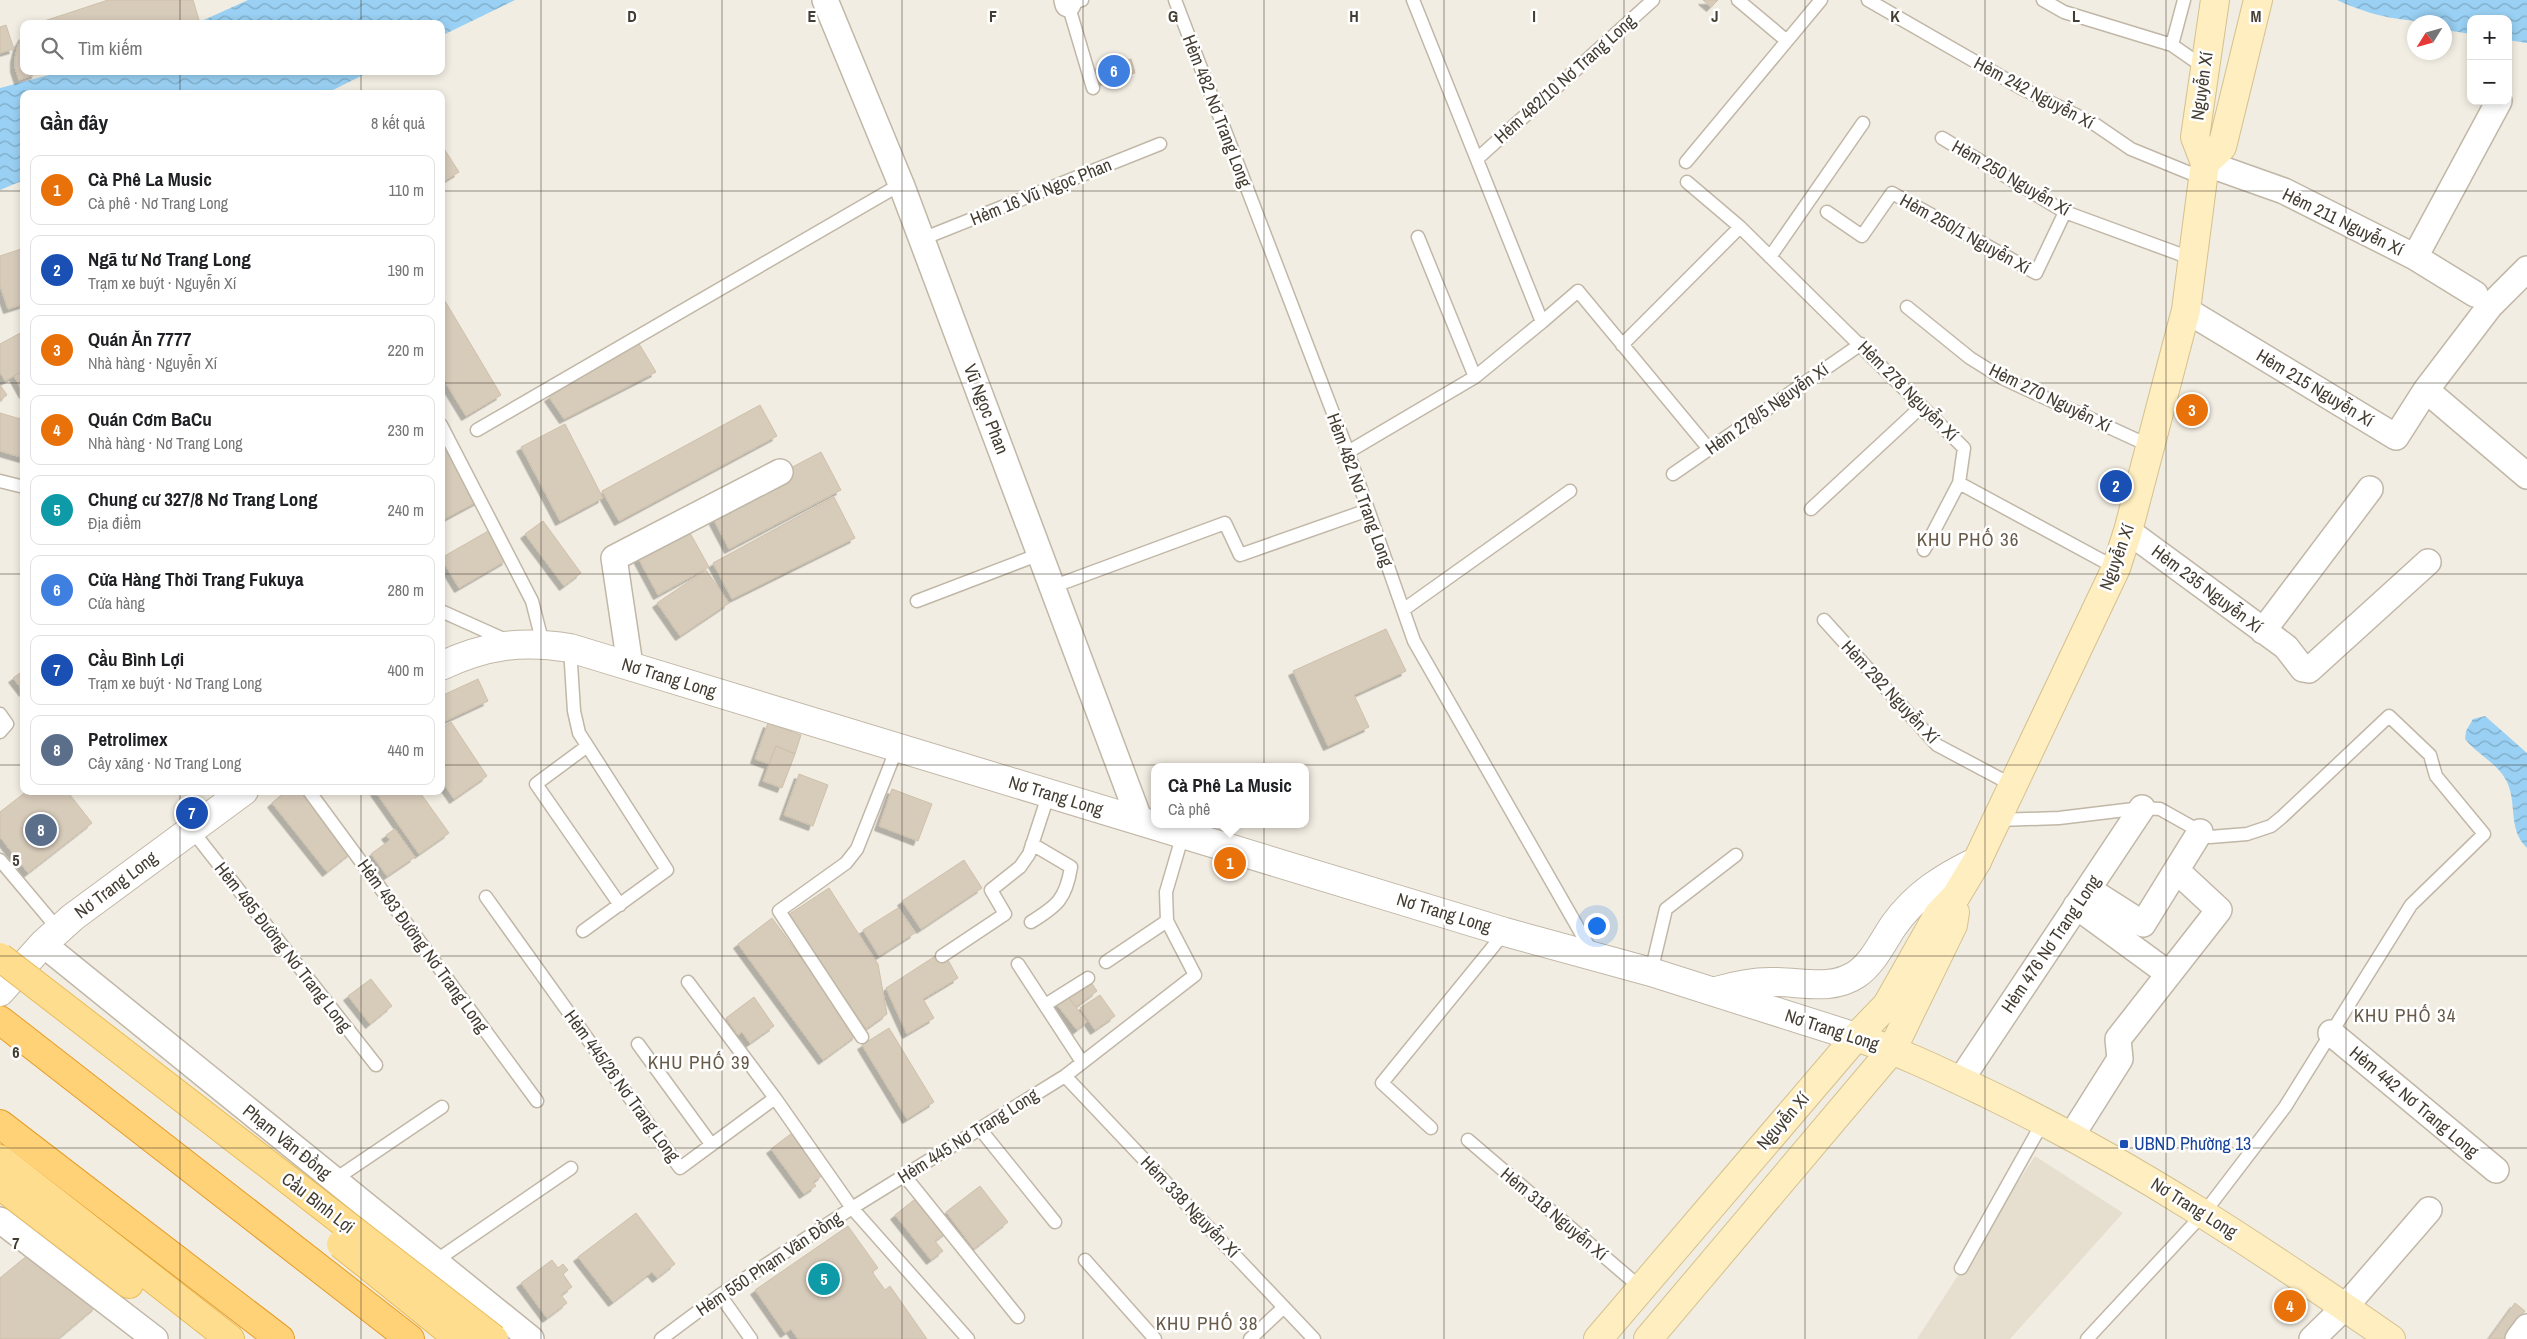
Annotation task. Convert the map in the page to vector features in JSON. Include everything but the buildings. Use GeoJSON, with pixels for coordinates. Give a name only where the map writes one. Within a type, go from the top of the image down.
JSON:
{"type":"FeatureCollection","features":[{"type":"Feature","properties":{"kind":"highway"},"geometry":{"type":"LineString","coordinates":[[0,1020],[410,1339]]}},
{"type":"Feature","properties":{"kind":"highway"},"geometry":{"type":"LineString","coordinates":[[0,1124],[280,1339]]}},
{"type":"Feature","properties":{"kind":"main road","name":"Nguyễn Xí"},"geometry":{"type":"LineString","coordinates":[[2204,171],[2222,147],[2258,0]]}},
{"type":"Feature","properties":{"kind":"main road","name":"Nguyễn Xí"},"geometry":{"type":"LineString","coordinates":[[1598,1339],[1856,1037],[1887,1004],[1938,915],[1956,896],[1978,861],[2116,568],[2128,531],[2186,310],[2204,171],[2195,137],[2214,4]]}},
{"type":"Feature","properties":{"kind":"main road","name":"Nguyễn Xí"},"geometry":{"type":"LineString","coordinates":[[1648,1339],[1892,1050],[1953,925],[1956,896]]}},
{"type":"Feature","properties":{"kind":"main road","name":"Cầu Bình Lợi"},"geometry":{"type":"LineString","coordinates":[[0,957],[494,1339]]}},
{"type":"Feature","properties":{"kind":"main road","name":"Cầu Bình Lợi"},"geometry":{"type":"LineString","coordinates":[[0,978],[224,1150],[459,1339]]}},
{"type":"Feature","properties":{"kind":"main road","name":"Nơ Trang Long"},"geometry":{"type":"LineString","coordinates":[[1856,1037],[1892,1050],[1960,1080],[2072,1135],[2204,1213],[2391,1339]]}},
{"type":"Feature","properties":{"kind":"main road"},"geometry":{"type":"LineString","coordinates":[[0,1159],[230,1339]]}},
{"type":"Feature","properties":{"kind":"main road"},"geometry":{"type":"LineString","coordinates":[[0,1185],[200,1339]]}},
{"type":"Feature","properties":{"kind":"street","name":"Vũ Ngọc Phan"},"geometry":{"type":"LineString","coordinates":[[826,0],[902,184],[1140,821]]}},
{"type":"Feature","properties":{"kind":"street"},"geometry":{"type":"LineString","coordinates":[[2415,257],[2497,105]]}},
{"type":"Feature","properties":{"kind":"street","name":"Hẻm 211 Nguyễn Xí"},"geometry":{"type":"LineString","coordinates":[[2204,171],[2284,191],[2415,257],[2475,294]]}},
{"type":"Feature","properties":{"kind":"street","name":"Hẻm 215 Nguyễn Xí"},"geometry":{"type":"LineString","coordinates":[[2186,310],[2396,437],[2426,390],[2490,306],[2527,269]]}},
{"type":"Feature","properties":{"kind":"street"},"geometry":{"type":"LineString","coordinates":[[2426,390],[2523,466]]}},
{"type":"Feature","properties":{"kind":"street"},"geometry":{"type":"LineString","coordinates":[[630,665],[614,558],[780,472]]}},
{"type":"Feature","properties":{"kind":"street"},"geometry":{"type":"LineString","coordinates":[[2263,631],[2370,489]]}},
{"type":"Feature","properties":{"kind":"street","name":"Hẻm 235 Nguyễn Xí"},"geometry":{"type":"LineString","coordinates":[[2128,531],[2286,647],[2303,669],[2309,670],[2428,562]]}},
{"type":"Feature","properties":{"kind":"street","name":"Nơ Trang Long"},"geometry":{"type":"LineString","coordinates":[[445,664],[485,648],[515,644],[543,644],[570,648],[1151,824]]}},
{"type":"Feature","properties":{"kind":"street","name":"Nơ Trang Long"},"geometry":{"type":"LineString","coordinates":[[0,992],[51,937],[239,795]]}},
{"type":"Feature","properties":{"kind":"street","name":"Hẻm 476 Nơ Trang Long"},"geometry":{"type":"LineString","coordinates":[[1960,1080],[2142,808]]}},
{"type":"Feature","properties":{"kind":"street","name":"Nơ Trang Long"},"geometry":{"type":"LineString","coordinates":[[1163,828],[1504,932],[1652,972],[1856,1037]]}},
{"type":"Feature","properties":{"kind":"street"},"geometry":{"type":"LineString","coordinates":[[2082,898],[2144,924],[2200,832]]}},
{"type":"Feature","properties":{"kind":"street"},"geometry":{"type":"LineString","coordinates":[[1715,992],[1739,984],[1837,984],[1858,974],[1869,962],[1913,901],[1944,877],[1978,861]]}},
{"type":"Feature","properties":{"kind":"street"},"geometry":{"type":"LineString","coordinates":[[2072,1135],[2120,1059],[2118,1039],[2219,910],[2177,871]]}},
{"type":"Feature","properties":{"kind":"street"},"geometry":{"type":"LineString","coordinates":[[2082,898],[2169,974]]}},
{"type":"Feature","properties":{"kind":"street","name":"Phạm Văn Đồng"},"geometry":{"type":"LineString","coordinates":[[51,937],[334,1180],[531,1339]]}},
{"type":"Feature","properties":{"kind":"street","name":"Hẻm 442 Nơ Trang Long"},"geometry":{"type":"LineString","coordinates":[[2331,1033],[2496,1170]]}},
{"type":"Feature","properties":{"kind":"street"},"geometry":{"type":"LineString","coordinates":[[2312,1339],[2345,1307],[2429,1210]]}},
{"type":"Feature","properties":{"kind":"street"},"geometry":{"type":"LineString","coordinates":[[0,1220],[155,1339]]}},
{"type":"Feature","properties":{"kind":"street"},"geometry":{"type":"LineString","coordinates":[[2518,1339],[2527,1327]]}},
{"type":"Feature","properties":{"kind":"lane","name":"Hẻm 482 Nơ Trang Long"},"geometry":{"type":"LineString","coordinates":[[1175,0],[1348,452],[1414,641],[1595,957]]}},
{"type":"Feature","properties":{"kind":"lane","name":"Hẻm 482/10 Nơ Trang Long"},"geometry":{"type":"LineString","coordinates":[[1477,159],[1654,0]]}},
{"type":"Feature","properties":{"kind":"lane"},"geometry":{"type":"LineString","coordinates":[[1738,0],[1787,41]]}},
{"type":"Feature","properties":{"kind":"lane"},"geometry":{"type":"LineString","coordinates":[[1686,162],[1821,0]]}},
{"type":"Feature","properties":{"kind":"lane","name":"Hẻm 242 Nguyễn Xí"},"geometry":{"type":"LineString","coordinates":[[1868,0],[2021,88],[2096,126],[2131,149],[2204,171]]}},
{"type":"Feature","properties":{"kind":"lane"},"geometry":{"type":"LineString","coordinates":[[2043,0],[2064,12],[2172,45],[2204,68]]}},
{"type":"Feature","properties":{"kind":"lane"},"geometry":{"type":"LineString","coordinates":[[2172,45],[2184,0]]}},
{"type":"Feature","properties":{"kind":"lane"},"geometry":{"type":"LineString","coordinates":[[1072,1],[1093,88]]}},
{"type":"Feature","properties":{"kind":"lane","name":"Hẻm 482/10 Nơ Trang Long"},"geometry":{"type":"LineString","coordinates":[[1416,1],[1542,322]]}},
{"type":"Feature","properties":{"kind":"lane"},"geometry":{"type":"LineString","coordinates":[[1770,257],[1864,123]]}},
{"type":"Feature","properties":{"kind":"lane","name":"Hẻm 250 Nguyễn Xí"},"geometry":{"type":"LineString","coordinates":[[1942,138],[2065,212],[2193,258]]}},
{"type":"Feature","properties":{"kind":"lane","name":"Hẻm 16 Vũ Ngọc Phan"},"geometry":{"type":"LineString","coordinates":[[922,239],[1160,144]]}},
{"type":"Feature","properties":{"kind":"lane","name":"Hẻm 278 Nguyễn Xí"},"geometry":{"type":"LineString","coordinates":[[1688,182],[1740,227],[1861,344],[1921,407],[1964,448],[1959,483]]}},
{"type":"Feature","properties":{"kind":"lane"},"geometry":{"type":"LineString","coordinates":[[477,430],[902,184]]}},
{"type":"Feature","properties":{"kind":"lane","name":"Hẻm 250/1 Nguyễn Xí"},"geometry":{"type":"LineString","coordinates":[[1827,212],[1862,236],[1892,193],[2036,274],[2065,212]]}},
{"type":"Feature","properties":{"kind":"lane"},"geometry":{"type":"LineString","coordinates":[[1622,345],[1740,227]]}},
{"type":"Feature","properties":{"kind":"lane"},"geometry":{"type":"LineString","coordinates":[[1418,237],[1476,376]]}},
{"type":"Feature","properties":{"kind":"lane"},"geometry":{"type":"LineString","coordinates":[[1348,452],[1476,376],[1578,291],[1709,449]]}},
{"type":"Feature","properties":{"kind":"lane","name":"Hẻm 270 Nguyễn Xí"},"geometry":{"type":"LineString","coordinates":[[1907,306],[1970,358],[2002,378],[2150,446]]}},
{"type":"Feature","properties":{"kind":"lane","name":"Hẻm 278/5 Nguyễn Xí"},"geometry":{"type":"LineString","coordinates":[[1673,474],[1861,344]]}},
{"type":"Feature","properties":{"kind":"lane"},"geometry":{"type":"LineString","coordinates":[[1811,509],[1921,407]]}},
{"type":"Feature","properties":{"kind":"lane"},"geometry":{"type":"LineString","coordinates":[[445,433],[532,601],[543,644]]}},
{"type":"Feature","properties":{"kind":"lane"},"geometry":{"type":"LineString","coordinates":[[0,481],[20,486]]}},
{"type":"Feature","properties":{"kind":"lane"},"geometry":{"type":"LineString","coordinates":[[1924,550],[1959,483],[2116,568]]}},
{"type":"Feature","properties":{"kind":"lane"},"geometry":{"type":"LineString","coordinates":[[1403,610],[1570,491]]}},
{"type":"Feature","properties":{"kind":"lane"},"geometry":{"type":"LineString","coordinates":[[1052,587],[1225,524],[1240,555],[1368,510]]}},
{"type":"Feature","properties":{"kind":"lane"},"geometry":{"type":"LineString","coordinates":[[917,601],[1040,554]]}},
{"type":"Feature","properties":{"kind":"lane"},"geometry":{"type":"LineString","coordinates":[[445,613],[515,644]]}},
{"type":"Feature","properties":{"kind":"lane","name":"Hẻm 292 Nguyễn Xí"},"geometry":{"type":"LineString","coordinates":[[1824,620],[1937,746],[2014,786]]}},
{"type":"Feature","properties":{"kind":"lane"},"geometry":{"type":"LineString","coordinates":[[570,648],[576,722],[586,747],[668,870],[584,931]]}},
{"type":"Feature","properties":{"kind":"lane"},"geometry":{"type":"LineString","coordinates":[[0,714],[7,724],[0,732]]}},
{"type":"Feature","properties":{"kind":"lane","name":"Hẻm 442 Nơ Trang Long"},"geometry":{"type":"LineString","coordinates":[[2087,1339],[2204,1213],[2285,1107],[2411,906],[2484,834],[2436,776],[2431,764],[2430,755],[2389,716],[2271,826],[2247,834],[2210,837],[2200,832]]}},
{"type":"Feature","properties":{"kind":"lane"},"geometry":{"type":"LineString","coordinates":[[586,747],[536,784],[620,905]]}},
{"type":"Feature","properties":{"kind":"lane"},"geometry":{"type":"LineString","coordinates":[[862,1037],[779,911],[846,863],[857,849],[897,748]]}},
{"type":"Feature","properties":{"kind":"lane"},"geometry":{"type":"LineString","coordinates":[[942,956],[1004,914],[991,890],[1020,867],[1032,844],[1049,793]]}},
{"type":"Feature","properties":{"kind":"lane","name":"Hẻm 493 Đường Nơ Trang Long"},"geometry":{"type":"LineString","coordinates":[[312,795],[537,1101]]}},
{"type":"Feature","properties":{"kind":"lane"},"geometry":{"type":"LineString","coordinates":[[1998,820],[2059,818],[2142,808],[2160,809],[2200,832]]}},
{"type":"Feature","properties":{"kind":"lane","name":"Hẻm 495 Đường Nơ Trang Long"},"geometry":{"type":"LineString","coordinates":[[191,830],[376,1066]]}},
{"type":"Feature","properties":{"kind":"lane","name":"Hẻm 445 Nơ Trang Long"},"geometry":{"type":"LineString","coordinates":[[852,1208],[1065,1076],[1195,975],[1167,920],[1166,892],[1183,834]]}},
{"type":"Feature","properties":{"kind":"lane"},"geometry":{"type":"LineString","coordinates":[[1031,922],[1055,907],[1063,895],[1071,866],[1032,844]]}},
{"type":"Feature","properties":{"kind":"lane"},"geometry":{"type":"LineString","coordinates":[[1652,972],[1666,909],[1736,855]]}},
{"type":"Feature","properties":{"kind":"lane"},"geometry":{"type":"LineString","coordinates":[[0,860],[51,937]]}},
{"type":"Feature","properties":{"kind":"lane","name":"Hẻm 445/26 Nơ Trang Long"},"geometry":{"type":"LineString","coordinates":[[486,897],[680,1168],[774,1098]]}},
{"type":"Feature","properties":{"kind":"lane"},"geometry":{"type":"LineString","coordinates":[[1106,962],[1167,920]]}},
{"type":"Feature","properties":{"kind":"lane"},"geometry":{"type":"LineString","coordinates":[[1432,1128],[1382,1083],[1504,932]]}},
{"type":"Feature","properties":{"kind":"lane"},"geometry":{"type":"LineString","coordinates":[[1018,964],[1082,1062]]}},
{"type":"Feature","properties":{"kind":"lane"},"geometry":{"type":"LineString","coordinates":[[1045,1005],[1088,978]]}},
{"type":"Feature","properties":{"kind":"lane"},"geometry":{"type":"LineString","coordinates":[[688,982],[852,1208],[968,1339]]}},
{"type":"Feature","properties":{"kind":"lane"},"geometry":{"type":"LineString","coordinates":[[638,1044],[712,1144]]}},
{"type":"Feature","properties":{"kind":"lane","name":"Hẻm 338 Nguyễn Xí"},"geometry":{"type":"LineString","coordinates":[[1065,1076],[1314,1339]]}},
{"type":"Feature","properties":{"kind":"lane"},"geometry":{"type":"LineString","coordinates":[[334,1180],[442,1107]]}},
{"type":"Feature","properties":{"kind":"lane"},"geometry":{"type":"LineString","coordinates":[[1961,1268],[2044,1120]]}},
{"type":"Feature","properties":{"kind":"lane"},"geometry":{"type":"LineString","coordinates":[[980,1129],[1055,1222]]}},
{"type":"Feature","properties":{"kind":"lane","name":"Hẻm 318 Nguyễn Xí"},"geometry":{"type":"LineString","coordinates":[[1468,1140],[1641,1288]]}},
{"type":"Feature","properties":{"kind":"lane"},"geometry":{"type":"LineString","coordinates":[[434,1262],[571,1168]]}},
{"type":"Feature","properties":{"kind":"lane"},"geometry":{"type":"LineString","coordinates":[[904,1176],[1018,1317]]}},
{"type":"Feature","properties":{"kind":"lane","name":"Hẻm 550 Phạm Văn Đồng"},"geometry":{"type":"LineString","coordinates":[[661,1339],[720,1295],[852,1208]]}},
{"type":"Feature","properties":{"kind":"lane"},"geometry":{"type":"LineString","coordinates":[[1085,1260],[1156,1339]]}},
{"type":"Feature","properties":{"kind":"lane"},"geometry":{"type":"LineString","coordinates":[[720,1295],[751,1339]]}},
{"type":"Feature","properties":{"kind":"lane"},"geometry":{"type":"LineString","coordinates":[[1250,1339],[1284,1307]]}},
{"type":"Feature","properties":{"kind":"shaded area"},"geometry":{"type":"Polygon","coordinates":[[[2035,1156],[2123,1213],[2010,1339],[1917,1339],[2035,1156]]]}},
{"type":"Feature","properties":{"kind":"water"},"geometry":{"type":"Polygon","coordinates":[[[248,0],[515,0],[445,34],[445,20],[204,20],[248,0]]]}},
{"type":"Feature","properties":{"kind":"water"},"geometry":{"type":"Polygon","coordinates":[[[2337,0],[2527,0],[2527,43],[2512,41],[2512,15],[2467,15],[2467,33],[2452,31],[2452,15],[2407,15],[2407,20],[2363,11],[2337,0]]]}},
{"type":"Feature","properties":{"kind":"water"},"geometry":{"type":"Polygon","coordinates":[[[49,75],[363,75],[333,90],[20,90],[20,182],[0,190],[0,88],[49,75]]]}},
{"type":"Feature","properties":{"kind":"water"},"geometry":{"type":"Polygon","coordinates":[[[2485,716],[2527,753],[2527,848],[2517,832],[2512,797],[2506,780],[2465,739],[2466,731],[2473,719],[2485,716]]]}},
{"type":"Feature","properties":{"kind":"place","name":"Cửa Hàng Thời Trang Fukuya"},"geometry":{"type":"Point","coordinates":[1114,71]}},
{"type":"Feature","properties":{"kind":"place","name":"Quán Ăn 7777"},"geometry":{"type":"Point","coordinates":[2192,410]}},
{"type":"Feature","properties":{"kind":"place","name":"Ngã tư Nơ Trang Long"},"geometry":{"type":"Point","coordinates":[2116,486]}},
{"type":"Feature","properties":{"kind":"place","name":"Cầu Bình Lợi"},"geometry":{"type":"Point","coordinates":[192,813]}},
{"type":"Feature","properties":{"kind":"place","name":"Petrolimex"},"geometry":{"type":"Point","coordinates":[41,830]}},
{"type":"Feature","properties":{"kind":"place","name":"Cà Phê La Music"},"geometry":{"type":"Point","coordinates":[1230,863]}},
{"type":"Feature","properties":{"kind":"place","name":"UBND Phường 13"},"geometry":{"type":"Point","coordinates":[2124,1144]}},
{"type":"Feature","properties":{"kind":"place","name":"Chung cư 327/8 Nơ Trang Long"},"geometry":{"type":"Point","coordinates":[824,1279]}},
{"type":"Feature","properties":{"kind":"place","name":"Quán Cơm BaCu"},"geometry":{"type":"Point","coordinates":[2290,1306]}},
{"type":"Feature","properties":{"kind":"district","name":"KHU PHỐ 36"},"geometry":{"type":"Point","coordinates":[1968,539]}},
{"type":"Feature","properties":{"kind":"district","name":"KHU PHỐ 34"},"geometry":{"type":"Point","coordinates":[2405,1015]}},
{"type":"Feature","properties":{"kind":"district","name":"KHU PHỐ 39"},"geometry":{"type":"Point","coordinates":[699,1062]}},
{"type":"Feature","properties":{"kind":"district","name":"KHU PHỐ 38"},"geometry":{"type":"Point","coordinates":[1207,1323]}}]}
